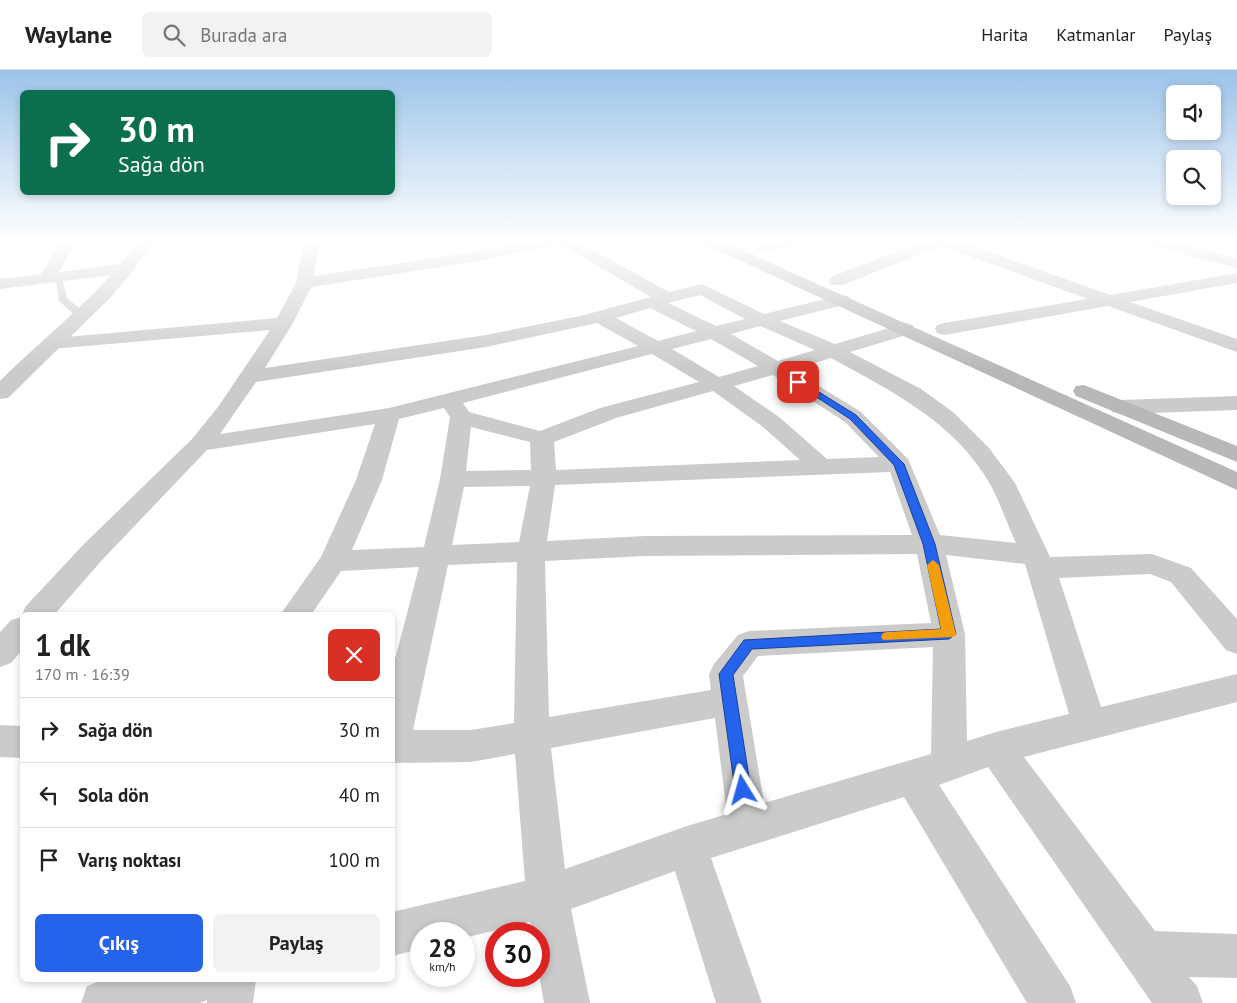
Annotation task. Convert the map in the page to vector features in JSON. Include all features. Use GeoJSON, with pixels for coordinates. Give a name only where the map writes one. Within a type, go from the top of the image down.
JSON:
{"type":"FeatureCollection","features":[{"type":"Feature","properties":{"kind":"main road"},"geometry":{"type":"LineString","coordinates":[[820,283],[944,329],[1120,407],[1237,456]]}},
{"type":"Feature","properties":{"kind":"main road"},"geometry":{"type":"LineString","coordinates":[[825,283],[906,329],[1237,482]]}},
{"type":"Feature","properties":{"kind":"street"},"geometry":{"type":"LineString","coordinates":[[0,393],[51,343],[82,316],[114,283]]}},
{"type":"Feature","properties":{"kind":"street"},"geometry":{"type":"LineString","coordinates":[[39,612],[93,552],[200,444],[284,323],[305,283],[308,283]]}},
{"type":"Feature","properties":{"kind":"street"},"geometry":{"type":"LineString","coordinates":[[631,283],[776,368],[853,417],[899,464],[929,544],[949,634],[931,770],[1053,1003]]}},
{"type":"Feature","properties":{"kind":"street"},"geometry":{"type":"LineString","coordinates":[[200,444],[390,415],[455,408],[657,348],[762,320],[854,283]]}},
{"type":"Feature","properties":{"kind":"street"},"geometry":{"type":"LineString","coordinates":[[1059,283],[1237,346]]}},
{"type":"Feature","properties":{"kind":"street"},"geometry":{"type":"LineString","coordinates":[[944,329],[1210,283]]}},
{"type":"Feature","properties":{"kind":"street"},"geometry":{"type":"LineString","coordinates":[[247,377],[486,341],[599,316],[702,289],[762,320],[832,350],[912,394],[945,417],[980,453],[1002,483],[1038,562],[1089,724]]}},
{"type":"Feature","properties":{"kind":"street"},"geometry":{"type":"LineString","coordinates":[[599,316],[719,384],[795,440],[822,468]]}},
{"type":"Feature","properties":{"kind":"street"},"geometry":{"type":"LineString","coordinates":[[51,343],[284,323]]}},
{"type":"Feature","properties":{"kind":"street"},"geometry":{"type":"LineString","coordinates":[[455,408],[542,438],[608,413],[776,368],[906,329]]}},
{"type":"Feature","properties":{"kind":"street"},"geometry":{"type":"LineString","coordinates":[[1120,407],[1237,403]]}},
{"type":"Feature","properties":{"kind":"street"},"geometry":{"type":"LineString","coordinates":[[395,733],[454,479],[455,408]]}},
{"type":"Feature","properties":{"kind":"street"},"geometry":{"type":"LineString","coordinates":[[297,612],[332,561],[369,480],[390,415]]}},
{"type":"Feature","properties":{"kind":"street"},"geometry":{"type":"LineString","coordinates":[[542,438],[544,478],[530,551],[532,737],[547,897],[567,1003]]}},
{"type":"Feature","properties":{"kind":"street"},"geometry":{"type":"LineString","coordinates":[[454,479],[544,478],[899,464]]}},
{"type":"Feature","properties":{"kind":"street"},"geometry":{"type":"LineString","coordinates":[[332,561],[646,546],[929,544],[1038,562],[1152,564],[1181,575],[1237,641]]}},
{"type":"Feature","properties":{"kind":"street"},"geometry":{"type":"LineString","coordinates":[[0,654],[20,631]]}},
{"type":"Feature","properties":{"kind":"street"},"geometry":{"type":"LineString","coordinates":[[748,826],[726,674],[749,644],[949,634]]}},
{"type":"Feature","properties":{"kind":"street"},"geometry":{"type":"LineString","coordinates":[[395,933],[547,897],[687,846],[996,748],[1237,688]]}},
{"type":"Feature","properties":{"kind":"street"},"geometry":{"type":"LineString","coordinates":[[395,746],[471,746],[730,702]]}},
{"type":"Feature","properties":{"kind":"street"},"geometry":{"type":"LineString","coordinates":[[0,741],[20,742]]}},
{"type":"Feature","properties":{"kind":"street"},"geometry":{"type":"LineString","coordinates":[[996,748],[1180,1003]]}},
{"type":"Feature","properties":{"kind":"street"},"geometry":{"type":"LineString","coordinates":[[687,846],[739,1003]]}},
{"type":"Feature","properties":{"kind":"street"},"geometry":{"type":"LineString","coordinates":[[1144,953],[1237,956]]}},
{"type":"Feature","properties":{"kind":"street"},"geometry":{"type":"LineString","coordinates":[[104,1003],[113,982]]}},
{"type":"Feature","properties":{"kind":"street"},"geometry":{"type":"LineString","coordinates":[[104,1003],[192,982]]}},
{"type":"Feature","properties":{"kind":"street"},"geometry":{"type":"LineString","coordinates":[[230,1003],[233,982]]}},
{"type":"Feature","properties":{"kind":"lane"},"geometry":{"type":"LineString","coordinates":[[54,283],[62,300],[82,316]]}},
{"type":"Feature","properties":{"kind":"slow traffic"},"geometry":{"type":"LineString","coordinates":[[887,637],[949,634],[933,565]]}},
{"type":"Feature","properties":{"kind":"route"},"geometry":{"type":"LineString","coordinates":[[743,790],[726,674],[749,644],[949,634],[929,544],[899,464],[853,417],[798,382]]}}]}
